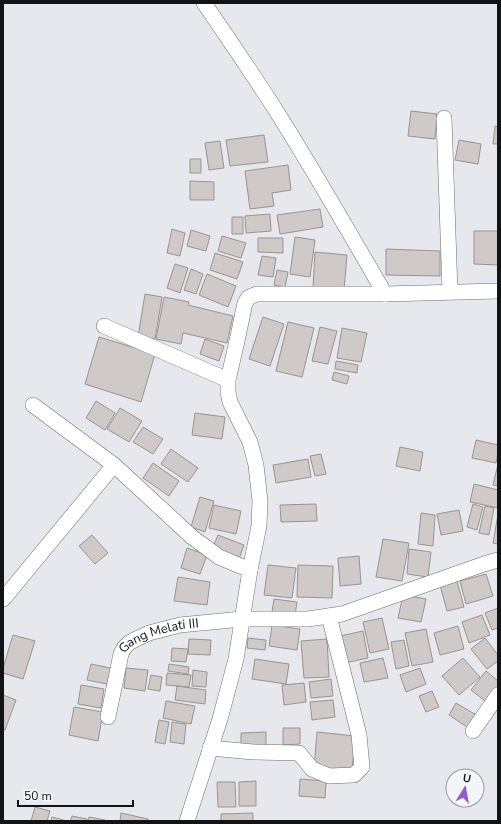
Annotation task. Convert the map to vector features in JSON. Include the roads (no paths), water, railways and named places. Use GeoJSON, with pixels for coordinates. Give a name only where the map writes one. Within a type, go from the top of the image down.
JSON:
{"type":"FeatureCollection","features":[{"type":"Feature","properties":{"kind":"street"},"geometry":{"type":"LineString","coordinates":[[204,3],[275,109],[343,221],[385,294]]}},
{"type":"Feature","properties":{"kind":"street"},"geometry":{"type":"LineString","coordinates":[[444,118],[450,292]]}},
{"type":"Feature","properties":{"kind":"street"},"geometry":{"type":"LineString","coordinates":[[186,821],[220,719],[236,659],[250,570],[259,526],[260,501],[256,465],[250,442],[230,402],[228,392],[228,380],[245,303],[249,298],[257,294],[385,294],[498,291]]}},
{"type":"Feature","properties":{"kind":"street"},"geometry":{"type":"LineString","coordinates":[[104,326],[228,380]]}},
{"type":"Feature","properties":{"kind":"street"},"geometry":{"type":"LineString","coordinates":[[33,404],[114,465],[192,537],[219,557],[250,570]]}},
{"type":"Feature","properties":{"kind":"street"},"geometry":{"type":"LineString","coordinates":[[3,599],[114,465]]}},
{"type":"Feature","properties":{"kind":"street","name":"Gang Melati III"},"geometry":{"type":"LineString","coordinates":[[108,717],[121,654],[129,643],[136,639],[180,625],[242,619],[308,619],[342,614],[498,560]]}},
{"type":"Feature","properties":{"kind":"street"},"geometry":{"type":"LineString","coordinates":[[210,748],[253,752],[299,753],[312,769],[329,776],[354,775],[362,767],[359,735],[329,616]]}},
{"type":"Feature","properties":{"kind":"street"},"geometry":{"type":"LineString","coordinates":[[473,731],[498,695]]}}]}
